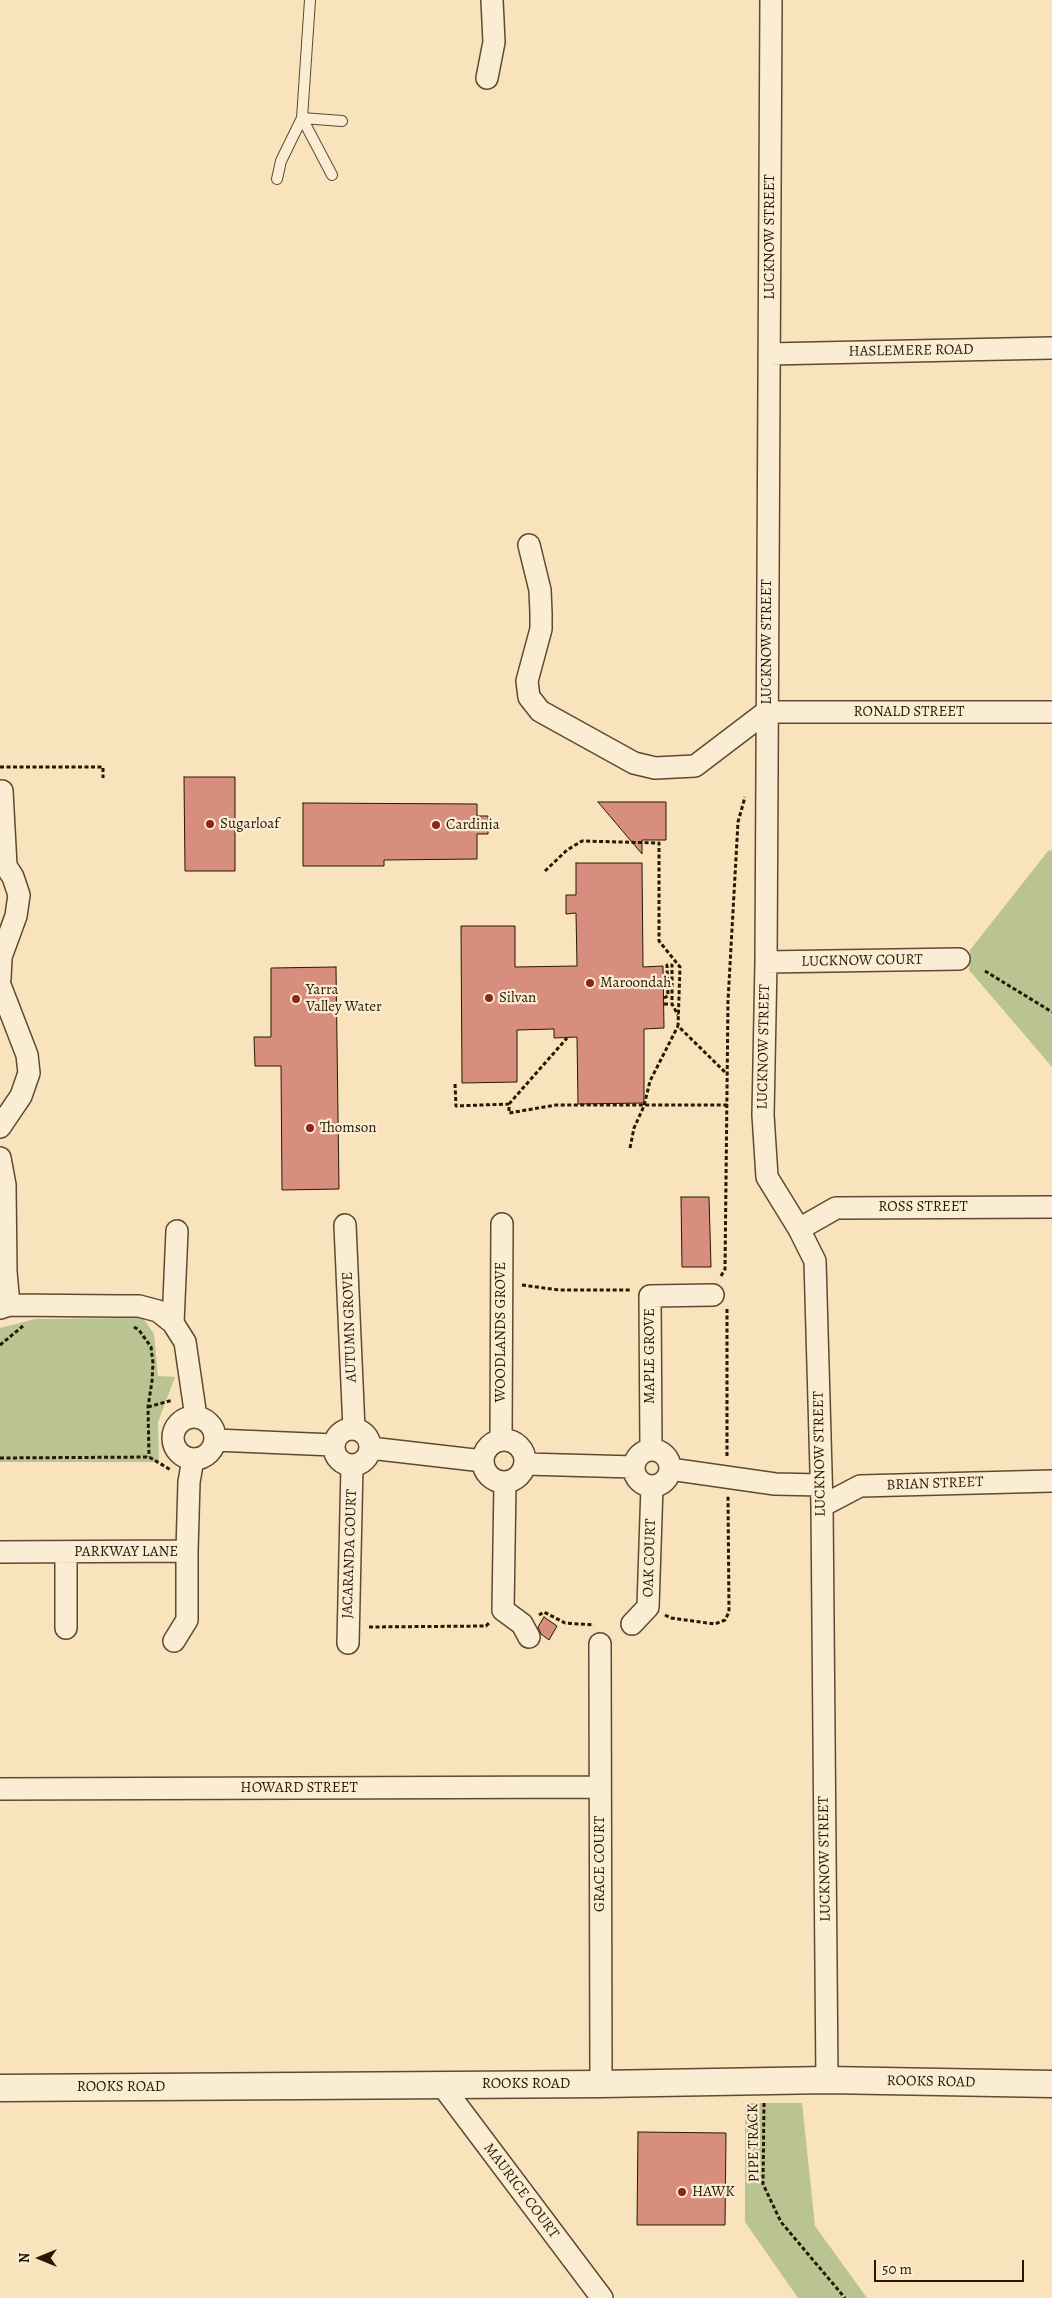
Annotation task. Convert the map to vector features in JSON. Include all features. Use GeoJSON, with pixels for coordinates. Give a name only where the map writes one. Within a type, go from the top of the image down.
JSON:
{"type":"FeatureCollection","features":[{"type":"Feature","properties":{"kind":"street"},"geometry":{"type":"LineString","coordinates":[[487,78],[494,42],[492,0]]}},
{"type":"Feature","properties":{"kind":"street","name":"LUCKNOW STREET"},"geometry":{"type":"LineString","coordinates":[[771,0],[766,962],[763,1115],[767,1176],[815,1261],[822,1506],[827,2080]]}},
{"type":"Feature","properties":{"kind":"street","name":"HASLEMERE ROAD"},"geometry":{"type":"LineString","coordinates":[[769,354],[1052,348]]}},
{"type":"Feature","properties":{"kind":"street"},"geometry":{"type":"LineString","coordinates":[[529,545],[540,590],[541,613],[540,629],[527,681],[529,696],[540,711],[634,763],[655,768],[695,766],[766,712]]}},
{"type":"Feature","properties":{"kind":"street","name":"RONALD STREET"},"geometry":{"type":"LineString","coordinates":[[766,712],[1052,712]]}},
{"type":"Feature","properties":{"kind":"street"},"geometry":{"type":"LineString","coordinates":[[0,979],[1,957],[16,916],[19,895],[13,878],[3,866],[2,790]]}},
{"type":"Feature","properties":{"kind":"street","name":"LUCKNOW COURT"},"geometry":{"type":"LineString","coordinates":[[766,962],[959,959]]}},
{"type":"Feature","properties":{"kind":"street"},"geometry":{"type":"LineString","coordinates":[[0,985],[27,1055],[29,1072],[21,1096],[0,1127]]}},
{"type":"Feature","properties":{"kind":"street"},"geometry":{"type":"LineString","coordinates":[[0,1158],[5,1185],[5,1307],[139,1306],[158,1311],[173,1323],[185,1342],[196,1417]]}},
{"type":"Feature","properties":{"kind":"street","name":"ROSS STREET"},"geometry":{"type":"LineString","coordinates":[[799,1230],[836,1208],[1052,1207]]}},
{"type":"Feature","properties":{"kind":"street","name":"WOODLANDS GROVE"},"geometry":{"type":"LineString","coordinates":[[501,1440],[502,1224]]}},
{"type":"Feature","properties":{"kind":"street","name":"AUTUMN GROVE"},"geometry":{"type":"LineString","coordinates":[[345,1225],[354,1429]]}},
{"type":"Feature","properties":{"kind":"street"},"geometry":{"type":"LineString","coordinates":[[173,1323],[177,1231]]}},
{"type":"Feature","properties":{"kind":"street","name":"MAPLE GROVE"},"geometry":{"type":"LineString","coordinates":[[651,1450],[650,1296],[713,1295]]}},
{"type":"Feature","properties":{"kind":"street"},"geometry":{"type":"LineString","coordinates":[[196,1417],[210,1424],[215,1440],[208,1454],[193,1459],[185,1457],[179,1452],[175,1445],[174,1437],[180,1422],[196,1417]]}},
{"type":"Feature","properties":{"kind":"street"},"geometry":{"type":"LineString","coordinates":[[354,1429],[366,1435],[370,1448],[365,1460],[352,1466],[338,1460],[334,1453],[334,1445],[341,1433],[354,1429]]}},
{"type":"Feature","properties":{"kind":"street"},"geometry":{"type":"LineString","coordinates":[[215,1440],[334,1445]]}},
{"type":"Feature","properties":{"kind":"street"},"geometry":{"type":"LineString","coordinates":[[501,1440],[516,1443],[522,1449],[526,1464],[519,1477],[505,1482],[492,1478],[484,1467],[483,1461],[488,1448],[501,1440]]}},
{"type":"Feature","properties":{"kind":"street"},"geometry":{"type":"LineString","coordinates":[[370,1448],[483,1461]]}},
{"type":"Feature","properties":{"kind":"street"},"geometry":{"type":"LineString","coordinates":[[651,1450],[663,1453],[670,1463],[666,1479],[652,1486],[640,1480],[634,1467],[640,1455],[651,1450]]}},
{"type":"Feature","properties":{"kind":"street","name":"PARKWAY LANE"},"geometry":{"type":"LineString","coordinates":[[174,1640],[187,1620],[189,1482],[193,1459]]}},
{"type":"Feature","properties":{"kind":"street"},"geometry":{"type":"LineString","coordinates":[[526,1464],[634,1467]]}},
{"type":"Feature","properties":{"kind":"street","name":"JACARANDA COURT"},"geometry":{"type":"LineString","coordinates":[[348,1635],[352,1466]]}},
{"type":"Feature","properties":{"kind":"street"},"geometry":{"type":"LineString","coordinates":[[670,1469],[775,1484],[821,1485]]}},
{"type":"Feature","properties":{"kind":"street","name":"BRIAN STREET"},"geometry":{"type":"LineString","coordinates":[[822,1506],[860,1486],[1052,1481]]}},
{"type":"Feature","properties":{"kind":"street"},"geometry":{"type":"LineString","coordinates":[[505,1482],[503,1610],[525,1631]]}},
{"type":"Feature","properties":{"kind":"street","name":"OAK COURT"},"geometry":{"type":"LineString","coordinates":[[632,1624],[648,1607],[652,1486]]}},
{"type":"Feature","properties":{"kind":"street","name":"PARKWAY LANE"},"geometry":{"type":"LineString","coordinates":[[0,1552],[187,1551]]}},
{"type":"Feature","properties":{"kind":"street","name":"PARKWAY LANE"},"geometry":{"type":"LineString","coordinates":[[66,1552],[66,1628]]}},
{"type":"Feature","properties":{"kind":"street","name":"GRACE COURT"},"geometry":{"type":"LineString","coordinates":[[600,1644],[601,2084]]}},
{"type":"Feature","properties":{"kind":"street","name":"HOWARD STREET"},"geometry":{"type":"LineString","coordinates":[[0,1789],[599,1787]]}},
{"type":"Feature","properties":{"kind":"street","name":"ROOKS ROAD"},"geometry":{"type":"LineString","coordinates":[[0,2088],[601,2084],[827,2080],[1052,2084]]}},
{"type":"Feature","properties":{"kind":"street","name":"MAURICE COURT"},"geometry":{"type":"LineString","coordinates":[[441,2084],[602,2298]]}},
{"type":"Feature","properties":{"kind":"lane"},"geometry":{"type":"LineString","coordinates":[[277,179],[281,161],[302,118],[310,0]]}},
{"type":"Feature","properties":{"kind":"lane"},"geometry":{"type":"LineString","coordinates":[[302,118],[342,122]]}},
{"type":"Feature","properties":{"kind":"lane"},"geometry":{"type":"LineString","coordinates":[[302,118],[332,175]]}},
{"type":"Feature","properties":{"kind":"path"},"geometry":{"type":"LineString","coordinates":[[0,767],[103,767],[103,778]]}},
{"type":"Feature","properties":{"kind":"path"},"geometry":{"type":"LineString","coordinates":[[713,1295],[725,1269],[728,1002],[738,822],[745,791]]}},
{"type":"Feature","properties":{"kind":"path"},"geometry":{"type":"LineString","coordinates":[[545,871],[567,850],[582,841],[659,844],[659,941],[680,968],[678,1026],[650,1081],[644,1106],[634,1128],[630,1148]]}},
{"type":"Feature","properties":{"kind":"path"},"geometry":{"type":"LineString","coordinates":[[664,998],[668,996],[667,965],[672,965],[672,1004],[679,1015]]}},
{"type":"Feature","properties":{"kind":"path"},"geometry":{"type":"LineString","coordinates":[[985,971],[1052,1012]]}},
{"type":"Feature","properties":{"kind":"path"},"geometry":{"type":"LineString","coordinates":[[664,1004],[672,1004]]}},
{"type":"Feature","properties":{"kind":"path"},"geometry":{"type":"LineString","coordinates":[[678,1026],[728,1075]]}},
{"type":"Feature","properties":{"kind":"path"},"geometry":{"type":"LineString","coordinates":[[567,1038],[509,1104],[509,1113],[556,1105],[728,1105]]}},
{"type":"Feature","properties":{"kind":"path"},"geometry":{"type":"LineString","coordinates":[[455,1084],[456,1106],[509,1104]]}},
{"type":"Feature","properties":{"kind":"path"},"geometry":{"type":"LineString","coordinates":[[501,1282],[559,1290],[638,1290],[650,1296]]}},
{"type":"Feature","properties":{"kind":"path"},"geometry":{"type":"LineString","coordinates":[[128,1323],[139,1330],[150,1347],[153,1363],[148,1408],[149,1457]]}},
{"type":"Feature","properties":{"kind":"path"},"geometry":{"type":"LineString","coordinates":[[0,1345],[24,1325]]}},
{"type":"Feature","properties":{"kind":"path"},"geometry":{"type":"LineString","coordinates":[[148,1408],[193,1394]]}},
{"type":"Feature","properties":{"kind":"path"},"geometry":{"type":"LineString","coordinates":[[0,1458],[149,1457],[189,1482]]}},
{"type":"Feature","properties":{"kind":"path"},"geometry":{"type":"LineString","coordinates":[[348,1635],[486,1626],[503,1610]]}},
{"type":"Feature","properties":{"kind":"path"},"geometry":{"type":"LineString","coordinates":[[525,1631],[544,1612],[565,1623],[632,1624]]}},
{"type":"Feature","properties":{"kind":"path","name":"PIPE TRACK"},"geometry":{"type":"LineString","coordinates":[[765,2081],[763,2184],[781,2222],[845,2298]]}},
{"type":"Feature","properties":{"kind":"green space"},"geometry":{"type":"Polygon","coordinates":[[[1052,850],[1052,1067],[969,970],[970,950],[1048,851],[1052,850]]]}},
{"type":"Feature","properties":{"kind":"green space"},"geometry":{"type":"Polygon","coordinates":[[[143,1318],[154,1334],[158,1376],[175,1377],[158,1422],[159,1462],[0,1462],[0,1328],[35,1319],[143,1318]]]}},
{"type":"Feature","properties":{"kind":"green space"},"geometry":{"type":"Polygon","coordinates":[[[745,2103],[802,2103],[815,2226],[867,2298],[798,2298],[745,2222],[745,2103]]]}},
{"type":"Feature","properties":{"kind":"building","name":"Sugarloaf"},"geometry":{"type":"Polygon","coordinates":[[[184,777],[235,777],[235,871],[185,871],[184,777]]]}},
{"type":"Feature","properties":{"kind":"building"},"geometry":{"type":"Polygon","coordinates":[[[598,802],[666,802],[666,840],[642,840],[642,854],[598,802]]]}},
{"type":"Feature","properties":{"kind":"building"},"geometry":{"type":"Polygon","coordinates":[[[303,803],[477,804],[477,816],[488,816],[488,834],[477,834],[477,859],[384,860],[384,866],[303,866],[303,803]]]}},
{"type":"Feature","properties":{"kind":"building","name":"Maroondah"},"geometry":{"type":"Polygon","coordinates":[[[576,863],[642,863],[643,967],[663,966],[664,1028],[644,1029],[644,1103],[578,1104],[577,1037],[554,1038],[554,1029],[517,1030],[517,1082],[462,1083],[461,926],[515,926],[515,967],[577,966],[576,913],[566,914],[566,895],[576,895],[576,863]]]}},
{"type":"Feature","properties":{"kind":"building","name":"Thomson"},"geometry":{"type":"Polygon","coordinates":[[[336,967],[339,1189],[282,1190],[281,1066],[255,1066],[254,1037],[271,1037],[271,968],[336,967]]]}},
{"type":"Feature","properties":{"kind":"building"},"geometry":{"type":"Polygon","coordinates":[[[681,1197],[709,1197],[711,1267],[682,1267],[681,1197]]]}},
{"type":"Feature","properties":{"kind":"building"},"geometry":{"type":"Polygon","coordinates":[[[544,1617],[557,1626],[549,1640],[541,1634],[538,1627],[544,1617]]]}},
{"type":"Feature","properties":{"kind":"building","name":"HAWK"},"geometry":{"type":"Polygon","coordinates":[[[638,2132],[726,2133],[725,2225],[637,2225],[638,2132]]]}},
{"type":"Feature","properties":{"kind":"place","name":"Sugarloaf"},"geometry":{"type":"Point","coordinates":[210,824]}},
{"type":"Feature","properties":{"kind":"place","name":"Cardinia"},"geometry":{"type":"Point","coordinates":[436,825]}},
{"type":"Feature","properties":{"kind":"place","name":"Maroondah"},"geometry":{"type":"Point","coordinates":[590,983]}},
{"type":"Feature","properties":{"kind":"place","name":"Silvan"},"geometry":{"type":"Point","coordinates":[489,998]}},
{"type":"Feature","properties":{"kind":"place","name":"Yarra Valley Water"},"geometry":{"type":"Point","coordinates":[296,999]}},
{"type":"Feature","properties":{"kind":"place","name":"Thomson"},"geometry":{"type":"Point","coordinates":[310,1128]}},
{"type":"Feature","properties":{"kind":"place","name":"HAWK"},"geometry":{"type":"Point","coordinates":[682,2192]}}]}
